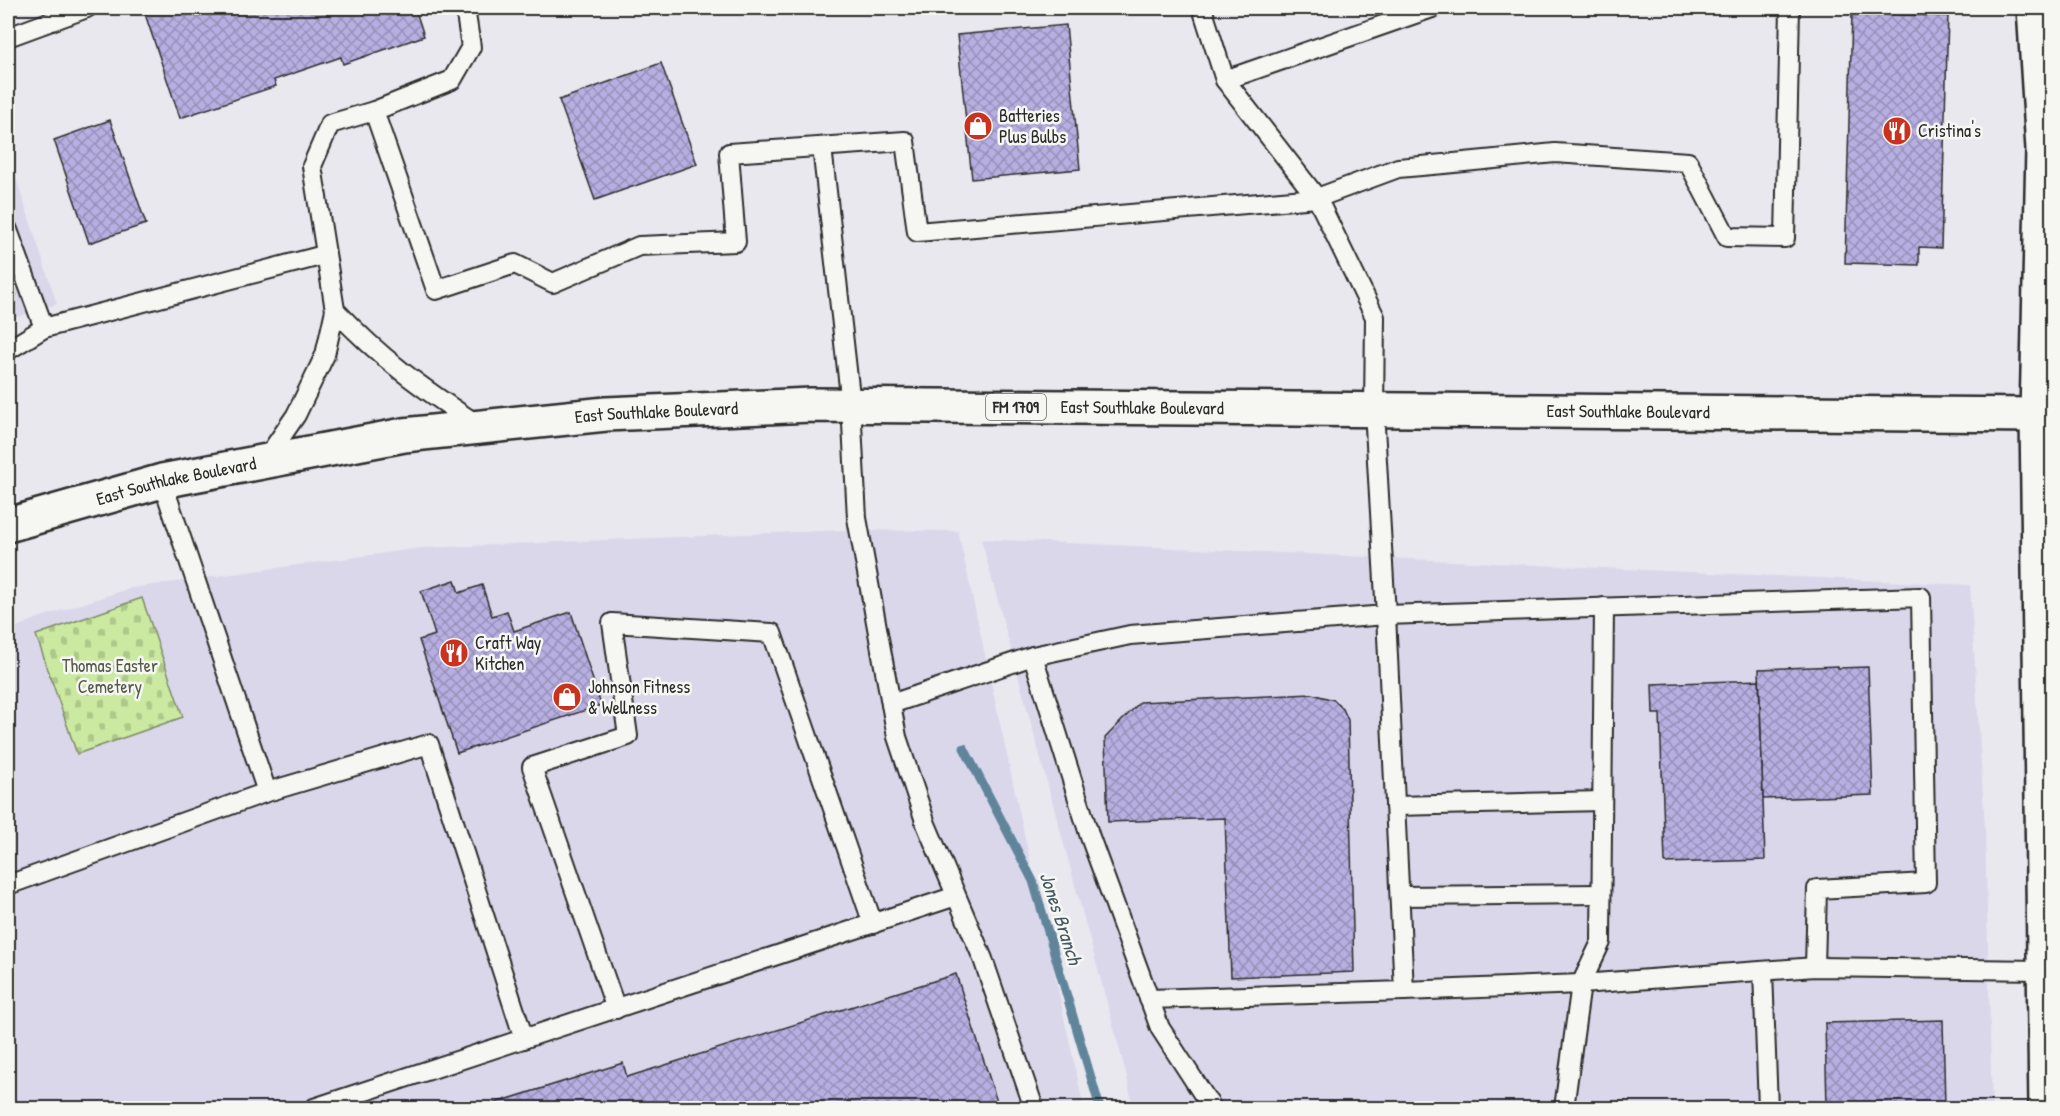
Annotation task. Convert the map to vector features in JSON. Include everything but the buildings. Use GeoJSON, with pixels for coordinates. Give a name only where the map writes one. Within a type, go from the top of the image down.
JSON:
{"type":"FeatureCollection","features":[{"type":"Feature","properties":{"kind":"main road"},"geometry":{"type":"LineString","coordinates":[[2034,8],[2043,149],[2047,415],[2046,1108]]}},
{"type":"Feature","properties":{"kind":"main road","name":"East Southlake Boulevard"},"geometry":{"type":"LineString","coordinates":[[8,525],[162,481],[404,435],[606,414],[851,405],[2047,415]]}},
{"type":"Feature","properties":{"kind":"lane"},"geometry":{"type":"LineString","coordinates":[[8,37],[87,8]]}},
{"type":"Feature","properties":{"kind":"lane"},"geometry":{"type":"LineString","coordinates":[[264,462],[296,415],[325,355],[335,310],[324,255],[312,166],[330,124],[374,111],[452,80],[471,47],[465,8]]}},
{"type":"Feature","properties":{"kind":"lane"},"geometry":{"type":"LineString","coordinates":[[1202,8],[1225,81],[1317,198],[1375,317],[1374,410],[1404,991]]}},
{"type":"Feature","properties":{"kind":"lane"},"geometry":{"type":"LineString","coordinates":[[1225,81],[1432,8]]}},
{"type":"Feature","properties":{"kind":"lane"},"geometry":{"type":"LineString","coordinates":[[374,111],[436,290],[516,264],[553,283],[639,246],[736,242],[729,153],[905,141],[917,232],[1317,198],[1398,168],[1555,153],[1688,162],[1727,237],[1785,238],[1790,8]]}},
{"type":"Feature","properties":{"kind":"lane"},"geometry":{"type":"LineString","coordinates":[[822,147],[851,405],[857,518],[891,704],[905,764],[938,857],[983,959],[1034,1108]]}},
{"type":"Feature","properties":{"kind":"lane"},"geometry":{"type":"LineString","coordinates":[[8,230],[44,328]]}},
{"type":"Feature","properties":{"kind":"lane"},"geometry":{"type":"LineString","coordinates":[[8,350],[44,328],[324,255]]}},
{"type":"Feature","properties":{"kind":"lane"},"geometry":{"type":"LineString","coordinates":[[335,310],[378,352],[416,384],[481,427]]}},
{"type":"Feature","properties":{"kind":"lane"},"geometry":{"type":"LineString","coordinates":[[162,481],[267,792]]}},
{"type":"Feature","properties":{"kind":"lane"},"geometry":{"type":"LineString","coordinates":[[891,704],[1033,656],[1130,635],[1386,615],[1921,597],[1926,883],[1817,889],[1815,967]]}},
{"type":"Feature","properties":{"kind":"lane"},"geometry":{"type":"LineString","coordinates":[[1564,1108],[1581,984],[1601,942],[1604,607]]}},
{"type":"Feature","properties":{"kind":"lane"},"geometry":{"type":"LineString","coordinates":[[616,1009],[532,767],[628,736],[612,623],[772,633],[873,924]]}},
{"type":"Feature","properties":{"kind":"lane"},"geometry":{"type":"LineString","coordinates":[[1033,656],[1090,837],[1160,1028],[1212,1108]]}},
{"type":"Feature","properties":{"kind":"lane"},"geometry":{"type":"LineString","coordinates":[[8,885],[267,792],[429,744],[524,1039]]}},
{"type":"Feature","properties":{"kind":"lane"},"geometry":{"type":"LineString","coordinates":[[1395,806],[1602,801]]}},
{"type":"Feature","properties":{"kind":"lane"},"geometry":{"type":"LineString","coordinates":[[1400,896],[1601,894]]}},
{"type":"Feature","properties":{"kind":"lane"},"geometry":{"type":"LineString","coordinates":[[314,1108],[956,896]]}},
{"type":"Feature","properties":{"kind":"lane"},"geometry":{"type":"LineString","coordinates":[[1149,999],[1581,984],[1815,967],[2048,969]]}},
{"type":"Feature","properties":{"kind":"lane"},"geometry":{"type":"LineString","coordinates":[[1763,971],[1768,1108]]}},
{"type":"Feature","properties":{"kind":"shaded area"},"geometry":{"type":"Polygon","coordinates":[[[8,153],[57,304],[8,320],[8,153]]]}},
{"type":"Feature","properties":{"kind":"shaded area"},"geometry":{"type":"Polygon","coordinates":[[[844,530],[958,531],[1084,1108],[8,1108],[8,631],[38,618],[131,588],[421,548],[844,530]]]}},
{"type":"Feature","properties":{"kind":"shaded area"},"geometry":{"type":"Polygon","coordinates":[[[981,539],[1970,585],[1985,828],[1992,1108],[1133,1108],[1126,1073],[981,539]]]}},
{"type":"Feature","properties":{"kind":"green space","name":"Thomas Easter Cemetery"},"geometry":{"type":"Polygon","coordinates":[[[142,598],[183,717],[77,754],[36,635],[142,598]]]}},
{"type":"Feature","properties":{"kind":"waterway","name":"Jones Branch"},"geometry":{"type":"LineString","coordinates":[[964,748],[1033,881],[1100,1108]]}},
{"type":"Feature","properties":{"kind":"place","name":"Batteries Plus Bulbs"},"geometry":{"type":"Point","coordinates":[978,126]}},
{"type":"Feature","properties":{"kind":"place","name":"Cristina's"},"geometry":{"type":"Point","coordinates":[1897,131]}},
{"type":"Feature","properties":{"kind":"place","name":"Craft Way Kitchen"},"geometry":{"type":"Point","coordinates":[454,653]}},
{"type":"Feature","properties":{"kind":"place","name":"Johnson Fitness & Wellness"},"geometry":{"type":"Point","coordinates":[567,697]}}]}
